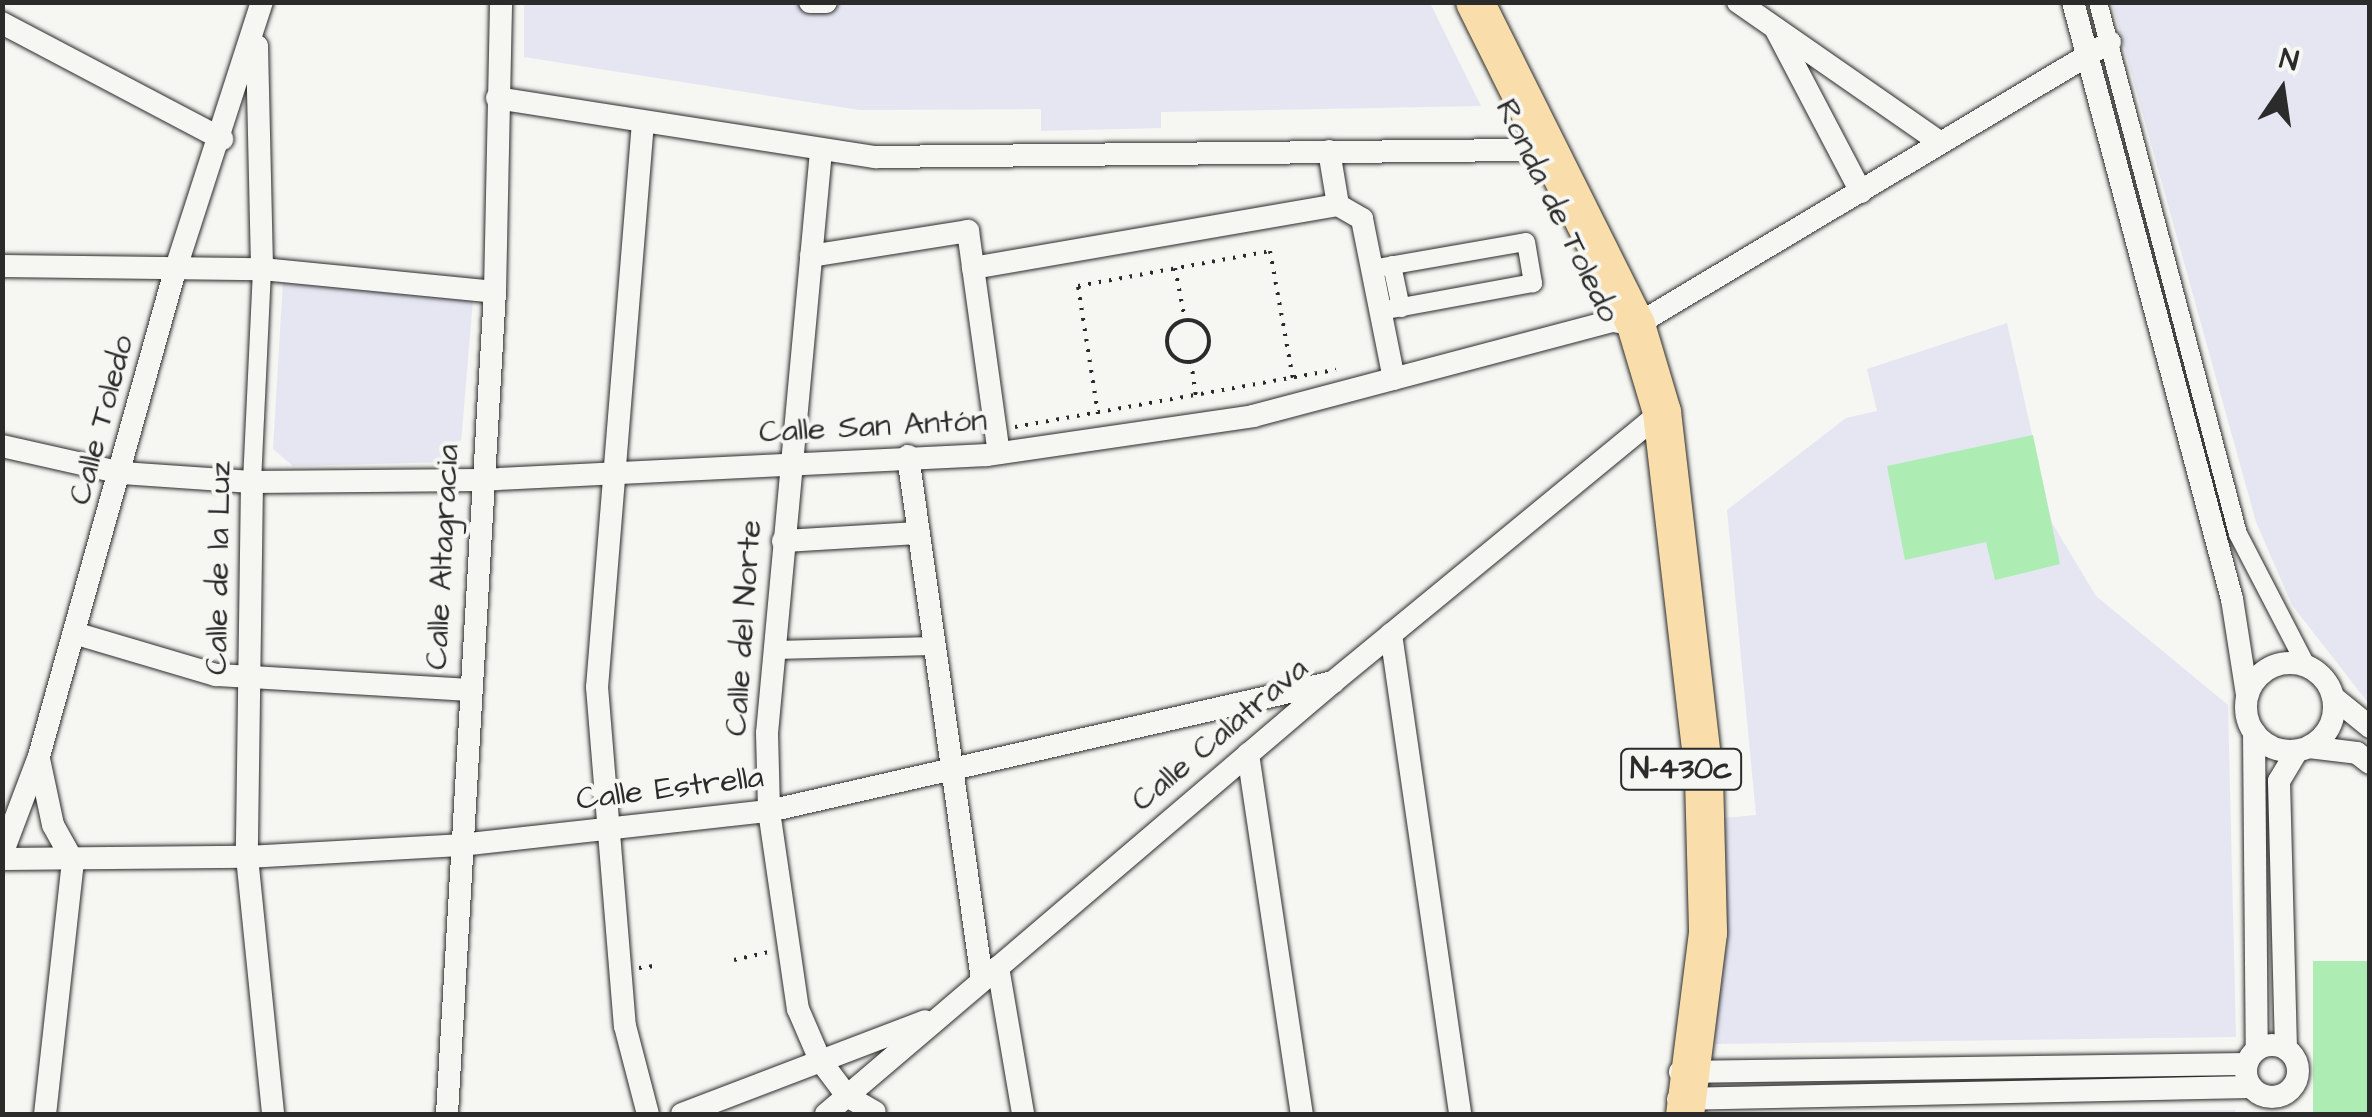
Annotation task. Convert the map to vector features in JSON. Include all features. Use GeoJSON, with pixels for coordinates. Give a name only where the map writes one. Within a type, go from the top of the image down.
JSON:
{"type":"FeatureCollection","features":[{"type":"Feature","properties":{"kind":"highway","name":"Ronda de Toledo"},"geometry":{"type":"LineString","coordinates":[[1454,2],[1527,150],[1625,323]]}},
{"type":"Feature","properties":{"kind":"highway","name":"Ronda de Toledo"},"geometry":{"type":"LineString","coordinates":[[1476,2],[1625,323],[1652,419]]}},
{"type":"Feature","properties":{"kind":"highway","name":"N-430c"},"geometry":{"type":"LineString","coordinates":[[1652,419],[1704,777],[1708,934],[1679,1095]]}},
{"type":"Feature","properties":{"kind":"street","name":"Calle Altagracia"},"geometry":{"type":"LineString","coordinates":[[447,1114],[479,480],[495,292],[501,2]]}},
{"type":"Feature","properties":{"kind":"street"},"geometry":{"type":"LineString","coordinates":[[810,2],[826,2]]}},
{"type":"Feature","properties":{"kind":"street"},"geometry":{"type":"LineString","coordinates":[[1738,2],[1938,141]]}},
{"type":"Feature","properties":{"kind":"street"},"geometry":{"type":"LineString","coordinates":[[2073,2],[2232,599],[2254,732],[2267,1092]]}},
{"type":"Feature","properties":{"kind":"street"},"geometry":{"type":"LineString","coordinates":[[2098,2],[2238,534],[2307,667],[2333,697],[2370,727]]}},
{"type":"Feature","properties":{"kind":"street","name":"Calle Toledo"},"geometry":{"type":"LineString","coordinates":[[2,857],[39,756],[176,271],[222,140],[259,12]]}},
{"type":"Feature","properties":{"kind":"street","name":"Calle de la Luz"},"geometry":{"type":"LineString","coordinates":[[259,12],[262,269],[252,482],[247,857],[274,1114]]}},
{"type":"Feature","properties":{"kind":"street"},"geometry":{"type":"LineString","coordinates":[[2,23],[222,140]]}},
{"type":"Feature","properties":{"kind":"street"},"geometry":{"type":"LineString","coordinates":[[1774,27],[1862,192]]}},
{"type":"Feature","properties":{"kind":"street","name":"Calle San Antón"},"geometry":{"type":"LineString","coordinates":[[2,446],[122,473],[252,482],[479,480],[908,456],[998,442],[1253,416],[1625,323],[1862,192],[1938,141],[2110,42]]}},
{"type":"Feature","properties":{"kind":"street"},"geometry":{"type":"LineString","coordinates":[[497,98],[874,157],[1527,150]]}},
{"type":"Feature","properties":{"kind":"street"},"geometry":{"type":"LineString","coordinates":[[643,122],[618,472],[597,687],[624,1026],[648,1114]]}},
{"type":"Feature","properties":{"kind":"street","name":"Calle del Norte"},"geometry":{"type":"LineString","coordinates":[[821,151],[774,650],[769,811],[798,1009],[820,1060],[848,1096]]}},
{"type":"Feature","properties":{"kind":"street"},"geometry":{"type":"LineString","coordinates":[[1329,151],[1338,205]]}},
{"type":"Feature","properties":{"kind":"street"},"geometry":{"type":"LineString","coordinates":[[973,268],[1338,205],[1362,219],[1382,267],[1390,309],[1394,379]]}},
{"type":"Feature","properties":{"kind":"street"},"geometry":{"type":"LineString","coordinates":[[811,256],[968,231],[998,442]]}},
{"type":"Feature","properties":{"kind":"street"},"geometry":{"type":"LineString","coordinates":[[1382,267],[1526,242],[1533,283],[1390,309]]}},
{"type":"Feature","properties":{"kind":"street"},"geometry":{"type":"LineString","coordinates":[[2,266],[262,269],[495,292]]}},
{"type":"Feature","properties":{"kind":"street","name":"Calle Calatrava"},"geometry":{"type":"LineString","coordinates":[[826,1114],[1333,682],[1652,419]]}},
{"type":"Feature","properties":{"kind":"street"},"geometry":{"type":"LineString","coordinates":[[908,456],[951,768],[990,973],[1022,1114]]}},
{"type":"Feature","properties":{"kind":"street"},"geometry":{"type":"LineString","coordinates":[[783,541],[919,533]]}},
{"type":"Feature","properties":{"kind":"street"},"geometry":{"type":"LineString","coordinates":[[74,633],[216,675],[468,690]]}},
{"type":"Feature","properties":{"kind":"street"},"geometry":{"type":"LineString","coordinates":[[1391,634],[1460,1114]]}},
{"type":"Feature","properties":{"kind":"street"},"geometry":{"type":"LineString","coordinates":[[774,650],[934,646]]}},
{"type":"Feature","properties":{"kind":"street"},"geometry":{"type":"LineString","coordinates":[[2248,695],[2271,668],[2307,667]]}},
{"type":"Feature","properties":{"kind":"street","name":"Calle Estrella"},"geometry":{"type":"LineString","coordinates":[[2,857],[74,861],[247,857],[460,845],[606,832],[769,811],[1333,682]]}},
{"type":"Feature","properties":{"kind":"street"},"geometry":{"type":"LineString","coordinates":[[2267,1092],[2286,1049],[2279,781],[2332,721],[2333,697]]}},
{"type":"Feature","properties":{"kind":"street"},"geometry":{"type":"LineString","coordinates":[[2254,732],[2269,746],[2358,753],[2370,762]]}},
{"type":"Feature","properties":{"kind":"street"},"geometry":{"type":"LineString","coordinates":[[1248,754],[1302,1114]]}},
{"type":"Feature","properties":{"kind":"street"},"geometry":{"type":"LineString","coordinates":[[39,756],[53,825],[74,861],[45,1114]]}},
{"type":"Feature","properties":{"kind":"street"},"geometry":{"type":"LineString","coordinates":[[682,1114],[942,1014]]}},
{"type":"Feature","properties":{"kind":"street"},"geometry":{"type":"LineString","coordinates":[[1679,1095],[2267,1092],[2299,1070],[2286,1049]]}},
{"type":"Feature","properties":{"kind":"street"},"geometry":{"type":"LineString","coordinates":[[869,1078],[875,1113]]}},
{"type":"Feature","properties":{"kind":"street"},"geometry":{"type":"LineString","coordinates":[[848,1096],[875,1113]]}},
{"type":"Feature","properties":{"kind":"path"},"geometry":{"type":"LineString","coordinates":[[998,442],[1098,414],[1293,378],[1270,251],[1078,286],[1098,414]]}},
{"type":"Feature","properties":{"kind":"path"},"geometry":{"type":"LineString","coordinates":[[1175,268],[1185,320]]}},
{"type":"Feature","properties":{"kind":"path"},"geometry":{"type":"LineString","coordinates":[[1185,320],[1198,322],[1208,334],[1207,350],[1191,361],[1178,360],[1168,348],[1169,331],[1185,320]]}},
{"type":"Feature","properties":{"kind":"path"},"geometry":{"type":"LineString","coordinates":[[1191,361],[1196,396]]}},
{"type":"Feature","properties":{"kind":"path"},"geometry":{"type":"LineString","coordinates":[[734,960],[788,947]]}},
{"type":"Feature","properties":{"kind":"shaded area"},"geometry":{"type":"Polygon","coordinates":[[[524,3],[1430,3],[1481,106],[1161,112],[1161,128],[1041,131],[1041,109],[859,110],[524,57],[524,3]]]}},
{"type":"Feature","properties":{"kind":"shaded area"},"geometry":{"type":"Polygon","coordinates":[[[2112,3],[2369,3],[2369,704],[2292,605],[2256,522],[2112,3]]]}},
{"type":"Feature","properties":{"kind":"shaded area"},"geometry":{"type":"Polygon","coordinates":[[[283,281],[473,299],[460,455],[450,462],[293,466],[273,449],[283,281]]]}},
{"type":"Feature","properties":{"kind":"shaded area"},"geometry":{"type":"Polygon","coordinates":[[[2007,323],[2052,523],[2096,596],[2228,705],[2236,1037],[1715,1044],[1727,879],[1723,818],[1756,815],[1727,510],[1846,418],[1877,411],[1867,369],[2007,323]]]}},
{"type":"Feature","properties":{"kind":"shaded area"},"geometry":{"type":"Polygon","coordinates":[[[2235,1110],[2236,1114],[1896,1114],[1941,1113],[2235,1110]]]}},
{"type":"Feature","properties":{"kind":"green space"},"geometry":{"type":"Polygon","coordinates":[[[2033,435],[2060,564],[1995,580],[1986,542],[1905,560],[1887,466],[2033,435]]]}},
{"type":"Feature","properties":{"kind":"green space"},"geometry":{"type":"Polygon","coordinates":[[[2313,961],[2369,961],[2369,1114],[2313,1114],[2313,961]]]}}]}
